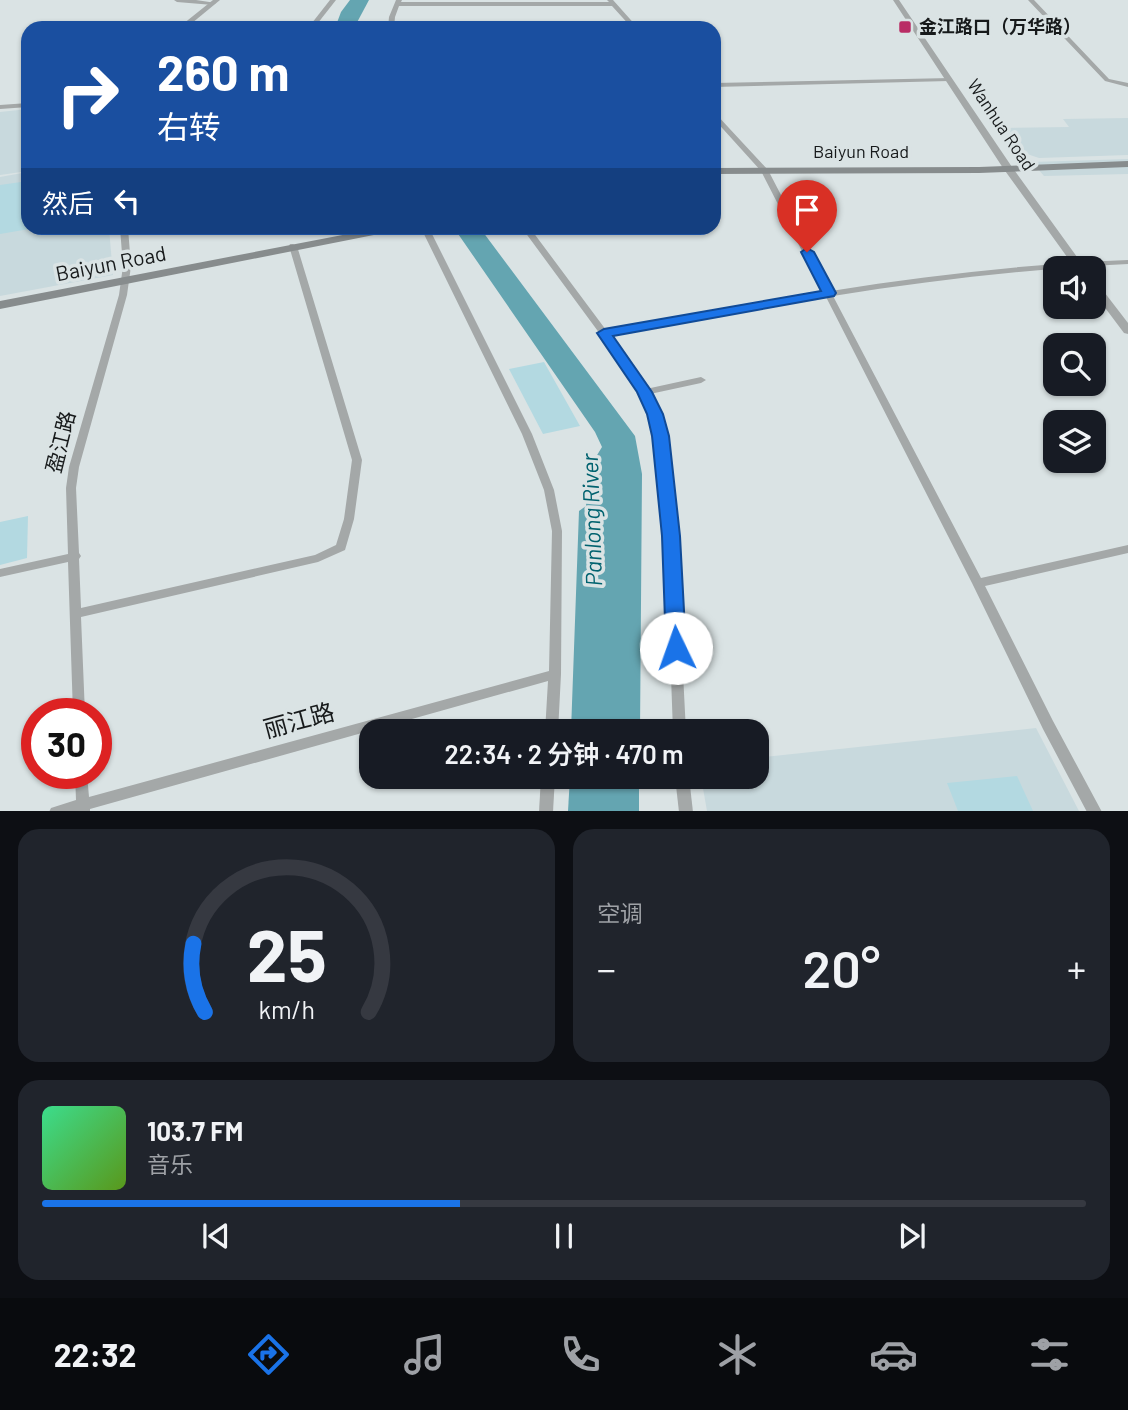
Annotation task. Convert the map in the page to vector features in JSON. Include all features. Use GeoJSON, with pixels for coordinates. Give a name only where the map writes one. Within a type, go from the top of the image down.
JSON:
{"type":"FeatureCollection","features":[{"type":"Feature","properties":{"kind":"main road","name":"Baiyun Road"},"geometry":{"type":"LineString","coordinates":[[721,172],[1007,168],[1042,172],[1128,167]]}},
{"type":"Feature","properties":{"kind":"main road","name":"Baiyun Road"},"geometry":{"type":"LineString","coordinates":[[0,305],[355,235]]}},
{"type":"Feature","properties":{"kind":"street"},"geometry":{"type":"LineString","coordinates":[[177,0],[215,2]]}},
{"type":"Feature","properties":{"kind":"street"},"geometry":{"type":"LineString","coordinates":[[316,21],[332,0]]}},
{"type":"Feature","properties":{"kind":"street","name":"Wanhua Road"},"geometry":{"type":"LineString","coordinates":[[896,0],[1007,168],[1071,256]]}},
{"type":"Feature","properties":{"kind":"street"},"geometry":{"type":"LineString","coordinates":[[1031,0],[1107,80],[1128,85]]}},
{"type":"Feature","properties":{"kind":"street"},"geometry":{"type":"LineString","coordinates":[[191,21],[215,2]]}},
{"type":"Feature","properties":{"kind":"street"},"geometry":{"type":"LineString","coordinates":[[393,21],[398,2],[612,2],[629,21]]}},
{"type":"Feature","properties":{"kind":"street"},"geometry":{"type":"LineString","coordinates":[[721,85],[949,79]]}},
{"type":"Feature","properties":{"kind":"street"},"geometry":{"type":"LineString","coordinates":[[0,107],[21,106]]}},
{"type":"Feature","properties":{"kind":"street"},"geometry":{"type":"LineString","coordinates":[[721,123],[764,170],[978,583],[1048,725],[1095,811]]}},
{"type":"Feature","properties":{"kind":"street","name":"盈江路"},"geometry":{"type":"LineString","coordinates":[[78,698],[71,488],[74,467],[126,281],[124,235]]}},
{"type":"Feature","properties":{"kind":"street"},"geometry":{"type":"LineString","coordinates":[[428,235],[527,434],[549,490],[557,531],[552,719]]}},
{"type":"Feature","properties":{"kind":"street"},"geometry":{"type":"LineString","coordinates":[[531,235],[604,333],[644,392],[655,414],[661,436],[671,536],[679,719]]}},
{"type":"Feature","properties":{"kind":"street"},"geometry":{"type":"LineString","coordinates":[[75,614],[318,558],[341,548],[349,519],[356,460],[293,246]]}},
{"type":"Feature","properties":{"kind":"street"},"geometry":{"type":"LineString","coordinates":[[1106,264],[1128,262]]}},
{"type":"Feature","properties":{"kind":"street"},"geometry":{"type":"LineString","coordinates":[[604,333],[829,293],[1043,265]]}},
{"type":"Feature","properties":{"kind":"street"},"geometry":{"type":"LineString","coordinates":[[1106,302],[1128,331]]}},
{"type":"Feature","properties":{"kind":"street"},"geometry":{"type":"LineString","coordinates":[[644,392],[701,380]]}},
{"type":"Feature","properties":{"kind":"street"},"geometry":{"type":"LineString","coordinates":[[978,583],[1128,549]]}},
{"type":"Feature","properties":{"kind":"street"},"geometry":{"type":"LineString","coordinates":[[0,573],[75,556]]}},
{"type":"Feature","properties":{"kind":"street","name":"丽江路"},"geometry":{"type":"LineString","coordinates":[[56,811],[82,808],[555,674]]}},
{"type":"Feature","properties":{"kind":"street"},"geometry":{"type":"LineString","coordinates":[[81,789],[82,808]]}},
{"type":"Feature","properties":{"kind":"street"},"geometry":{"type":"LineString","coordinates":[[546,811],[547,789]]}},
{"type":"Feature","properties":{"kind":"street"},"geometry":{"type":"LineString","coordinates":[[683,789],[686,811]]}},
{"type":"Feature","properties":{"kind":"shaded area"},"geometry":{"type":"Polygon","coordinates":[[[21,110],[21,172],[0,175],[0,112],[21,110]]]}},
{"type":"Feature","properties":{"kind":"shaded area"},"geometry":{"type":"Polygon","coordinates":[[[1128,118],[1128,155],[1039,158],[1015,150],[1000,128],[1069,127],[1063,119],[1128,118]]]}},
{"type":"Feature","properties":{"kind":"shaded area"},"geometry":{"type":"Polygon","coordinates":[[[1128,159],[1128,174],[1044,176],[1032,162],[1128,159]]]}},
{"type":"Feature","properties":{"kind":"shaded area"},"geometry":{"type":"Polygon","coordinates":[[[21,173],[21,235],[110,235],[113,275],[0,296],[0,177],[21,173]]]}},
{"type":"Feature","properties":{"kind":"shaded area"},"geometry":{"type":"Polygon","coordinates":[[[21,182],[21,230],[0,234],[0,185],[21,182]]]}},
{"type":"Feature","properties":{"kind":"shaded area"},"geometry":{"type":"Polygon","coordinates":[[[544,362],[580,426],[543,434],[509,369],[544,362]]]}},
{"type":"Feature","properties":{"kind":"shaded area"},"geometry":{"type":"Polygon","coordinates":[[[28,516],[27,558],[0,565],[0,522],[28,516]]]}},
{"type":"Feature","properties":{"kind":"shaded area"},"geometry":{"type":"Polygon","coordinates":[[[1036,728],[1079,811],[707,811],[703,789],[769,789],[769,757],[1036,728]]]}},
{"type":"Feature","properties":{"kind":"shaded area"},"geometry":{"type":"Polygon","coordinates":[[[1017,776],[1033,811],[958,811],[947,783],[1017,776]]]}},
{"type":"Feature","properties":{"kind":"water"},"geometry":{"type":"Polygon","coordinates":[[[350,0],[369,0],[358,21],[338,21],[350,0]]]}},
{"type":"Feature","properties":{"kind":"water","name":"Panlong River"},"geometry":{"type":"Polygon","coordinates":[[[459,235],[485,235],[635,436],[642,474],[640,719],[571,719],[579,511],[586,506],[587,492],[584,489],[591,465],[602,447],[595,432],[459,235]]]}},
{"type":"Feature","properties":{"kind":"water"},"geometry":{"type":"Polygon","coordinates":[[[569,789],[639,789],[639,811],[568,811],[569,789]]]}},
{"type":"Feature","properties":{"kind":"place","name":"金江路口（万华路）"},"geometry":{"type":"Point","coordinates":[905,27]}},
{"type":"Feature","properties":{"kind":"route"},"geometry":{"type":"LineString","coordinates":[[676,648],[671,536],[661,436],[655,414],[644,392],[604,333],[829,293],[807,252]]}}]}
